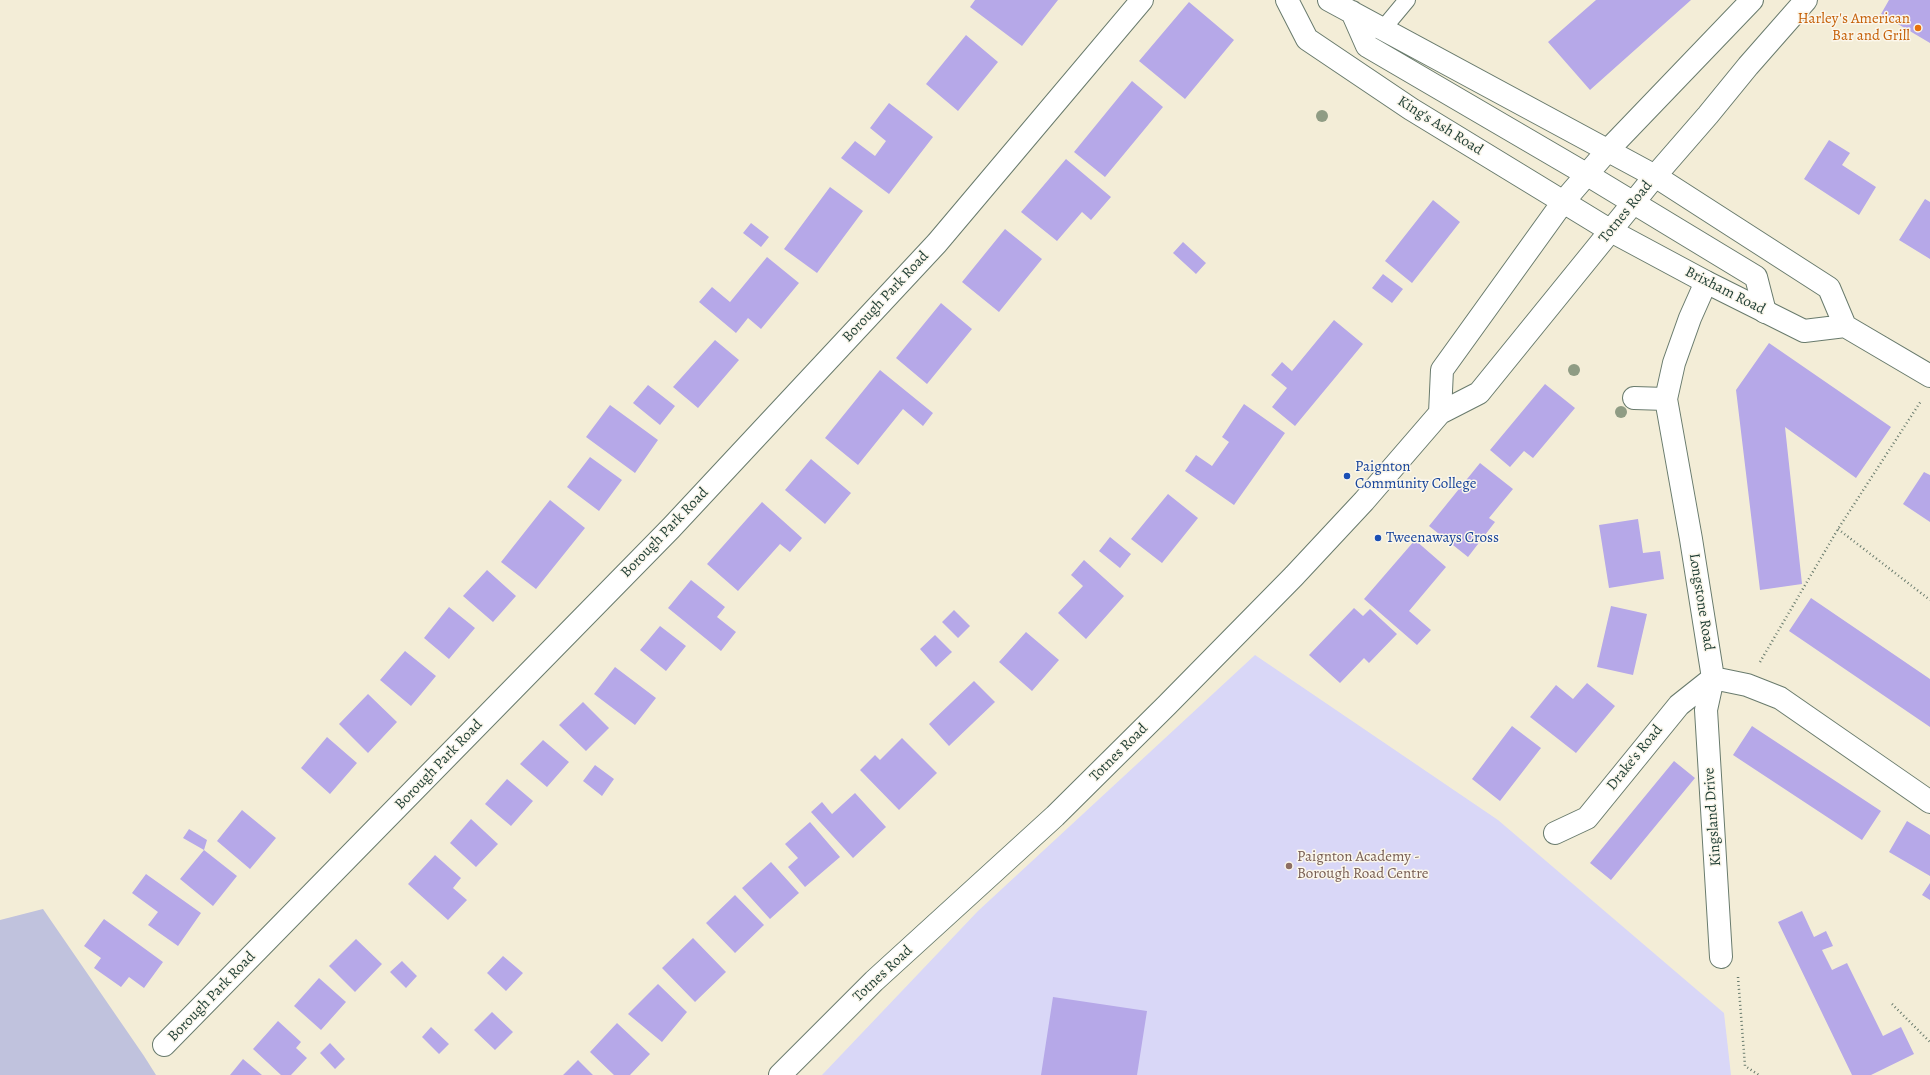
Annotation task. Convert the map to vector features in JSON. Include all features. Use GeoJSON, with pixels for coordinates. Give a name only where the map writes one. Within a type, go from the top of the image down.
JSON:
{"type":"FeatureCollection","features":[{"type":"Feature","properties":{"kind":"main road","name":"Borough Park Road"},"geometry":{"type":"LineString","coordinates":[[164,1046],[676,522],[936,243],[1142,0]]}},
{"type":"Feature","properties":{"kind":"main road","name":"King's Ash Road"},"geometry":{"type":"LineString","coordinates":[[1292,0],[1307,39],[1411,109],[1611,231]]}},
{"type":"Feature","properties":{"kind":"main road"},"geometry":{"type":"LineString","coordinates":[[1329,0],[1382,30],[1655,176],[1829,288],[1845,326],[1930,376]]}},
{"type":"Feature","properties":{"kind":"main road"},"geometry":{"type":"LineString","coordinates":[[1440,413],[1442,370],[1563,202],[1608,150],[1752,0]]}},
{"type":"Feature","properties":{"kind":"main road","name":"Totnes Road"},"geometry":{"type":"LineString","coordinates":[[780,1075],[874,981],[1055,816],[1173,699],[1294,576],[1364,501],[1440,413],[1479,393],[1655,176],[1806,0]]}},
{"type":"Feature","properties":{"kind":"main road"},"geometry":{"type":"LineString","coordinates":[[1352,12],[1367,46],[1586,174],[1756,277],[1765,312]]}},
{"type":"Feature","properties":{"kind":"main road","name":"Brixham Road"},"geometry":{"type":"LineString","coordinates":[[1611,231],[1706,282],[1804,331],[1845,326]]}},
{"type":"Feature","properties":{"kind":"main road","name":"Longstone Road"},"geometry":{"type":"LineString","coordinates":[[1706,282],[1690,318],[1674,363],[1666,398],[1691,539],[1713,678]]}},
{"type":"Feature","properties":{"kind":"main road"},"geometry":{"type":"LineString","coordinates":[[1634,398],[1666,398]]}},
{"type":"Feature","properties":{"kind":"main road"},"geometry":{"type":"LineString","coordinates":[[1713,678],[1747,685],[1780,698],[1930,802]]}},
{"type":"Feature","properties":{"kind":"main road","name":"Drake's Road"},"geometry":{"type":"LineString","coordinates":[[1555,833],[1587,818],[1678,705],[1713,678]]}},
{"type":"Feature","properties":{"kind":"main road","name":"Kingsland Drive"},"geometry":{"type":"LineString","coordinates":[[1713,678],[1706,710],[1722,957]]}},
{"type":"Feature","properties":{"kind":"lane"},"geometry":{"type":"LineString","coordinates":[[1382,30],[1407,0]]}},
{"type":"Feature","properties":{"kind":"path"},"geometry":{"type":"LineString","coordinates":[[1747,685],[1838,529],[1922,400]]}},
{"type":"Feature","properties":{"kind":"path"},"geometry":{"type":"LineString","coordinates":[[1838,529],[1930,600]]}},
{"type":"Feature","properties":{"kind":"path"},"geometry":{"type":"LineString","coordinates":[[1722,957],[1737,959],[1746,1066],[1759,1075]]}},
{"type":"Feature","properties":{"kind":"path"},"geometry":{"type":"LineString","coordinates":[[1892,1004],[1930,1042]]}},
{"type":"Feature","properties":{"kind":"shaded area","name":"Paignton Academy - Borough Road Centre"},"geometry":{"type":"Polygon","coordinates":[[[1255,655],[1498,820],[1724,1013],[1731,1075],[822,1075],[978,911],[1255,655]]]}},
{"type":"Feature","properties":{"kind":"shaded area"},"geometry":{"type":"Polygon","coordinates":[[[43,909],[156,1075],[0,1075],[0,920],[43,909]]]}},
{"type":"Feature","properties":{"kind":"building"},"geometry":{"type":"Polygon","coordinates":[[[975,0],[1058,0],[1022,46],[970,7],[975,0]]]}},
{"type":"Feature","properties":{"kind":"building"},"geometry":{"type":"Polygon","coordinates":[[[1596,0],[1691,0],[1590,90],[1548,42],[1596,0]]]}},
{"type":"Feature","properties":{"kind":"building","name":"Harley's American Bar and Grill"},"geometry":{"type":"Polygon","coordinates":[[[1889,0],[1930,0],[1930,43],[1881,14],[1889,0]]]}},
{"type":"Feature","properties":{"kind":"building"},"geometry":{"type":"Polygon","coordinates":[[[1189,2],[1234,40],[1185,99],[1139,61],[1189,2]]]}},
{"type":"Feature","properties":{"kind":"building"},"geometry":{"type":"Polygon","coordinates":[[[966,35],[998,62],[958,111],[926,84],[966,35]]]}},
{"type":"Feature","properties":{"kind":"building"},"geometry":{"type":"Polygon","coordinates":[[[1132,81],[1163,107],[1105,177],[1074,152],[1132,81]]]}},
{"type":"Feature","properties":{"kind":"building"},"geometry":{"type":"Polygon","coordinates":[[[889,103],[933,137],[889,194],[841,158],[855,141],[875,156],[886,141],[870,128],[889,103]]]}},
{"type":"Feature","properties":{"kind":"building"},"geometry":{"type":"Polygon","coordinates":[[[1829,140],[1850,153],[1842,165],[1876,187],[1859,215],[1804,179],[1829,140]]]}},
{"type":"Feature","properties":{"kind":"building"},"geometry":{"type":"Polygon","coordinates":[[[1066,159],[1111,197],[1091,220],[1082,212],[1057,241],[1021,212],[1066,159]]]}},
{"type":"Feature","properties":{"kind":"building"},"geometry":{"type":"Polygon","coordinates":[[[830,187],[863,211],[817,273],[784,249],[830,187]]]}},
{"type":"Feature","properties":{"kind":"building"},"geometry":{"type":"Polygon","coordinates":[[[1925,199],[1930,202],[1930,259],[1899,240],[1925,199]]]}},
{"type":"Feature","properties":{"kind":"building"},"geometry":{"type":"Polygon","coordinates":[[[1433,200],[1460,222],[1412,283],[1385,261],[1433,200]]]}},
{"type":"Feature","properties":{"kind":"building"},"geometry":{"type":"Polygon","coordinates":[[[751,223],[769,237],[761,247],[743,233],[751,223]]]}},
{"type":"Feature","properties":{"kind":"building"},"geometry":{"type":"Polygon","coordinates":[[[1005,229],[1042,259],[999,312],[962,282],[1005,229]]]}},
{"type":"Feature","properties":{"kind":"building"},"geometry":{"type":"Polygon","coordinates":[[[1183,242],[1206,263],[1196,274],[1173,253],[1183,242]]]}},
{"type":"Feature","properties":{"kind":"building"},"geometry":{"type":"Polygon","coordinates":[[[767,257],[799,283],[761,329],[748,318],[736,333],[699,302],[712,287],[730,302],[767,257]]]}},
{"type":"Feature","properties":{"kind":"building"},"geometry":{"type":"Polygon","coordinates":[[[1383,274],[1403,289],[1392,303],[1372,288],[1383,274]]]}},
{"type":"Feature","properties":{"kind":"building"},"geometry":{"type":"Polygon","coordinates":[[[941,303],[972,329],[927,384],[896,358],[941,303]]]}},
{"type":"Feature","properties":{"kind":"building"},"geometry":{"type":"Polygon","coordinates":[[[1334,320],[1363,344],[1295,426],[1272,407],[1287,388],[1271,375],[1282,362],[1292,371],[1334,320]]]}},
{"type":"Feature","properties":{"kind":"building"},"geometry":{"type":"Polygon","coordinates":[[[715,340],[739,360],[698,408],[673,387],[715,340]]]}},
{"type":"Feature","properties":{"kind":"building"},"geometry":{"type":"Polygon","coordinates":[[[1769,343],[1891,427],[1856,478],[1785,427],[1802,584],[1760,590],[1736,390],[1769,343]]]}},
{"type":"Feature","properties":{"kind":"building"},"geometry":{"type":"Polygon","coordinates":[[[880,370],[933,413],[923,426],[903,409],[858,465],[825,438],[880,370]]]}},
{"type":"Feature","properties":{"kind":"building"},"geometry":{"type":"Polygon","coordinates":[[[1545,384],[1575,408],[1533,458],[1524,451],[1510,467],[1490,450],[1545,384]]]}},
{"type":"Feature","properties":{"kind":"building"},"geometry":{"type":"Polygon","coordinates":[[[648,385],[675,406],[660,425],[633,403],[648,385]]]}},
{"type":"Feature","properties":{"kind":"building"},"geometry":{"type":"Polygon","coordinates":[[[1244,404],[1285,433],[1234,505],[1185,471],[1196,455],[1212,466],[1229,442],[1222,437],[1244,404]]]}},
{"type":"Feature","properties":{"kind":"building"},"geometry":{"type":"Polygon","coordinates":[[[610,405],[658,440],[635,473],[586,437],[610,405]]]}},
{"type":"Feature","properties":{"kind":"building"},"geometry":{"type":"Polygon","coordinates":[[[590,457],[622,480],[599,511],[567,487],[590,457]]]}},
{"type":"Feature","properties":{"kind":"building"},"geometry":{"type":"Polygon","coordinates":[[[811,459],[851,493],[825,524],[785,490],[811,459]]]}},
{"type":"Feature","properties":{"kind":"building"},"geometry":{"type":"Polygon","coordinates":[[[1480,463],[1513,489],[1489,518],[1495,522],[1468,557],[1429,526],[1480,463]]]}},
{"type":"Feature","properties":{"kind":"building"},"geometry":{"type":"Polygon","coordinates":[[[1924,472],[1930,475],[1930,522],[1903,504],[1924,472]]]}},
{"type":"Feature","properties":{"kind":"building"},"geometry":{"type":"Polygon","coordinates":[[[1168,494],[1198,518],[1162,563],[1131,539],[1168,494]]]}},
{"type":"Feature","properties":{"kind":"building"},"geometry":{"type":"Polygon","coordinates":[[[550,500],[585,528],[536,589],[501,562],[550,500]]]}},
{"type":"Feature","properties":{"kind":"building"},"geometry":{"type":"Polygon","coordinates":[[[762,502],[802,538],[790,552],[780,544],[738,591],[707,564],[762,502]]]}},
{"type":"Feature","properties":{"kind":"building"},"geometry":{"type":"Polygon","coordinates":[[[1638,519],[1643,553],[1660,551],[1664,579],[1609,588],[1599,525],[1638,519]]]}},
{"type":"Feature","properties":{"kind":"building"},"geometry":{"type":"Polygon","coordinates":[[[1110,537],[1131,554],[1120,568],[1099,551],[1110,537]]]}},
{"type":"Feature","properties":{"kind":"building"},"geometry":{"type":"Polygon","coordinates":[[[1415,540],[1446,567],[1409,611],[1431,630],[1417,645],[1364,599],[1415,540]]]}},
{"type":"Feature","properties":{"kind":"building"},"geometry":{"type":"Polygon","coordinates":[[[1084,560],[1124,596],[1086,639],[1058,613],[1083,586],[1071,575],[1084,560]]]}},
{"type":"Feature","properties":{"kind":"building"},"geometry":{"type":"Polygon","coordinates":[[[487,570],[516,596],[493,622],[463,596],[487,570]]]}},
{"type":"Feature","properties":{"kind":"building"},"geometry":{"type":"Polygon","coordinates":[[[691,580],[725,607],[717,617],[736,632],[721,651],[668,608],[691,580]]]}},
{"type":"Feature","properties":{"kind":"building"},"geometry":{"type":"Polygon","coordinates":[[[1811,598],[1930,679],[1930,727],[1789,631],[1811,598]]]}},
{"type":"Feature","properties":{"kind":"building"},"geometry":{"type":"Polygon","coordinates":[[[1611,606],[1647,614],[1633,675],[1597,667],[1611,606]]]}},
{"type":"Feature","properties":{"kind":"building"},"geometry":{"type":"Polygon","coordinates":[[[449,607],[475,628],[449,659],[424,638],[449,607]]]}},
{"type":"Feature","properties":{"kind":"building"},"geometry":{"type":"Polygon","coordinates":[[[1354,608],[1363,616],[1370,609],[1397,634],[1369,663],[1364,658],[1340,683],[1309,655],[1354,608]]]}},
{"type":"Feature","properties":{"kind":"building"},"geometry":{"type":"Polygon","coordinates":[[[954,610],[970,626],[958,638],[942,622],[954,610]]]}},
{"type":"Feature","properties":{"kind":"building"},"geometry":{"type":"Polygon","coordinates":[[[660,626],[686,646],[666,671],[640,650],[660,626]]]}},
{"type":"Feature","properties":{"kind":"building"},"geometry":{"type":"Polygon","coordinates":[[[1026,632],[1059,660],[1032,691],[999,662],[1026,632]]]}},
{"type":"Feature","properties":{"kind":"building"},"geometry":{"type":"Polygon","coordinates":[[[935,635],[952,652],[936,667],[920,649],[935,635]]]}},
{"type":"Feature","properties":{"kind":"building"},"geometry":{"type":"Polygon","coordinates":[[[405,651],[436,676],[411,706],[380,680],[405,651]]]}},
{"type":"Feature","properties":{"kind":"building"},"geometry":{"type":"Polygon","coordinates":[[[615,667],[656,698],[635,725],[594,694],[615,667]]]}},
{"type":"Feature","properties":{"kind":"building"},"geometry":{"type":"Polygon","coordinates":[[[974,681],[995,702],[949,746],[929,724],[974,681]]]}},
{"type":"Feature","properties":{"kind":"building"},"geometry":{"type":"Polygon","coordinates":[[[1587,683],[1615,706],[1576,753],[1530,717],[1556,685],[1573,699],[1587,683]]]}},
{"type":"Feature","properties":{"kind":"building"},"geometry":{"type":"Polygon","coordinates":[[[368,694],[397,722],[368,753],[339,724],[368,694]]]}},
{"type":"Feature","properties":{"kind":"building"},"geometry":{"type":"Polygon","coordinates":[[[583,702],[609,728],[586,751],[559,725],[583,702]]]}},
{"type":"Feature","properties":{"kind":"building"},"geometry":{"type":"Polygon","coordinates":[[[1512,726],[1541,748],[1500,801],[1472,779],[1512,726]]]}},
{"type":"Feature","properties":{"kind":"building"},"geometry":{"type":"Polygon","coordinates":[[[1752,726],[1881,811],[1862,840],[1733,755],[1752,726]]]}},
{"type":"Feature","properties":{"kind":"building"},"geometry":{"type":"Polygon","coordinates":[[[327,737],[357,763],[330,794],[301,768],[327,737]]]}},
{"type":"Feature","properties":{"kind":"building"},"geometry":{"type":"Polygon","coordinates":[[[902,738],[937,773],[899,810],[860,770],[875,755],[880,760],[902,738]]]}},
{"type":"Feature","properties":{"kind":"building"},"geometry":{"type":"Polygon","coordinates":[[[543,740],[569,762],[547,787],[520,764],[543,740]]]}},
{"type":"Feature","properties":{"kind":"building"},"geometry":{"type":"Polygon","coordinates":[[[1674,761],[1695,778],[1611,880],[1590,863],[1674,761]]]}},
{"type":"Feature","properties":{"kind":"building"},"geometry":{"type":"Polygon","coordinates":[[[595,765],[614,779],[602,796],[583,781],[595,765]]]}},
{"type":"Feature","properties":{"kind":"building"},"geometry":{"type":"Polygon","coordinates":[[[507,779],[533,801],[511,826],[485,804],[507,779]]]}},
{"type":"Feature","properties":{"kind":"building"},"geometry":{"type":"Polygon","coordinates":[[[855,793],[886,827],[853,858],[811,812],[822,802],[832,814],[855,793]]]}},
{"type":"Feature","properties":{"kind":"building"},"geometry":{"type":"Polygon","coordinates":[[[242,810],[276,838],[250,869],[217,841],[242,810]]]}},
{"type":"Feature","properties":{"kind":"building"},"geometry":{"type":"Polygon","coordinates":[[[471,819],[498,844],[476,867],[450,843],[471,819]]]}},
{"type":"Feature","properties":{"kind":"building"},"geometry":{"type":"Polygon","coordinates":[[[1907,821],[1930,835],[1930,876],[1889,852],[1907,821]]]}},
{"type":"Feature","properties":{"kind":"building"},"geometry":{"type":"Polygon","coordinates":[[[810,822],[840,857],[805,887],[788,867],[798,858],[785,844],[810,822]]]}},
{"type":"Feature","properties":{"kind":"building"},"geometry":{"type":"Polygon","coordinates":[[[189,829],[207,840],[204,850],[183,838],[189,829]]]}},
{"type":"Feature","properties":{"kind":"building"},"geometry":{"type":"Polygon","coordinates":[[[204,850],[237,876],[213,906],[180,879],[204,850]]]}},
{"type":"Feature","properties":{"kind":"building"},"geometry":{"type":"Polygon","coordinates":[[[435,855],[461,878],[453,888],[467,900],[448,920],[408,884],[435,855]]]}},
{"type":"Feature","properties":{"kind":"building"},"geometry":{"type":"Polygon","coordinates":[[[771,862],[799,893],[770,919],[742,888],[771,862]]]}},
{"type":"Feature","properties":{"kind":"building"},"geometry":{"type":"Polygon","coordinates":[[[146,874],[201,913],[178,946],[148,925],[158,912],[132,893],[146,874]]]}},
{"type":"Feature","properties":{"kind":"building"},"geometry":{"type":"Polygon","coordinates":[[[1930,883],[1930,900],[1922,895],[1930,883]]]}},
{"type":"Feature","properties":{"kind":"building"},"geometry":{"type":"Polygon","coordinates":[[[735,895],[764,925],[735,953],[706,923],[735,895]]]}},
{"type":"Feature","properties":{"kind":"building"},"geometry":{"type":"Polygon","coordinates":[[[1802,911],[1814,937],[1826,931],[1833,946],[1822,950],[1832,970],[1847,963],[1883,1036],[1901,1027],[1914,1054],[1871,1075],[1852,1075],[1778,922],[1802,911]]]}},
{"type":"Feature","properties":{"kind":"building"},"geometry":{"type":"Polygon","coordinates":[[[104,919],[163,962],[144,988],[129,977],[121,987],[94,968],[101,958],[84,946],[104,919]]]}},
{"type":"Feature","properties":{"kind":"building"},"geometry":{"type":"Polygon","coordinates":[[[693,938],[726,972],[695,1002],[662,968],[693,938]]]}},
{"type":"Feature","properties":{"kind":"building"},"geometry":{"type":"Polygon","coordinates":[[[356,939],[382,964],[355,992],[329,966],[356,939]]]}},
{"type":"Feature","properties":{"kind":"building"},"geometry":{"type":"Polygon","coordinates":[[[503,956],[523,973],[506,991],[487,973],[503,956]]]}},
{"type":"Feature","properties":{"kind":"building"},"geometry":{"type":"Polygon","coordinates":[[[402,961],[417,976],[406,988],[390,972],[402,961]]]}},
{"type":"Feature","properties":{"kind":"building"},"geometry":{"type":"Polygon","coordinates":[[[319,978],[346,1002],[321,1030],[294,1006],[319,978]]]}},
{"type":"Feature","properties":{"kind":"building"},"geometry":{"type":"Polygon","coordinates":[[[658,984],[687,1012],[662,1042],[628,1014],[658,984]]]}},
{"type":"Feature","properties":{"kind":"building"},"geometry":{"type":"Polygon","coordinates":[[[1053,997],[1147,1011],[1137,1075],[1041,1075],[1053,997]]]}},
{"type":"Feature","properties":{"kind":"building"},"geometry":{"type":"Polygon","coordinates":[[[492,1012],[513,1032],[495,1050],[474,1030],[492,1012]]]}},
{"type":"Feature","properties":{"kind":"building"},"geometry":{"type":"Polygon","coordinates":[[[278,1021],[301,1042],[296,1048],[307,1058],[291,1075],[281,1075],[253,1049],[278,1021]]]}},
{"type":"Feature","properties":{"kind":"building"},"geometry":{"type":"Polygon","coordinates":[[[617,1023],[650,1054],[630,1075],[614,1075],[590,1052],[617,1023]]]}},
{"type":"Feature","properties":{"kind":"building"},"geometry":{"type":"Polygon","coordinates":[[[431,1027],[449,1044],[439,1054],[422,1037],[431,1027]]]}},
{"type":"Feature","properties":{"kind":"building"},"geometry":{"type":"Polygon","coordinates":[[[330,1043],[345,1059],[335,1069],[320,1053],[330,1043]]]}},
{"type":"Feature","properties":{"kind":"building"},"geometry":{"type":"Polygon","coordinates":[[[243,1059],[262,1075],[230,1075],[243,1059]]]}},
{"type":"Feature","properties":{"kind":"building"},"geometry":{"type":"Polygon","coordinates":[[[578,1060],[593,1075],[563,1075],[578,1060]]]}},
{"type":"Feature","properties":{"kind":"place","name":"Harley's American Bar and Grill"},"geometry":{"type":"Point","coordinates":[1918,28]}},
{"type":"Feature","properties":{"kind":"place","name":"Paignton Community College"},"geometry":{"type":"Point","coordinates":[1347,476]}},
{"type":"Feature","properties":{"kind":"place","name":"Tweenaways Cross"},"geometry":{"type":"Point","coordinates":[1378,538]}},
{"type":"Feature","properties":{"kind":"place","name":"Paignton Academy - Borough Road Centre"},"geometry":{"type":"Point","coordinates":[1289,866]}}]}
